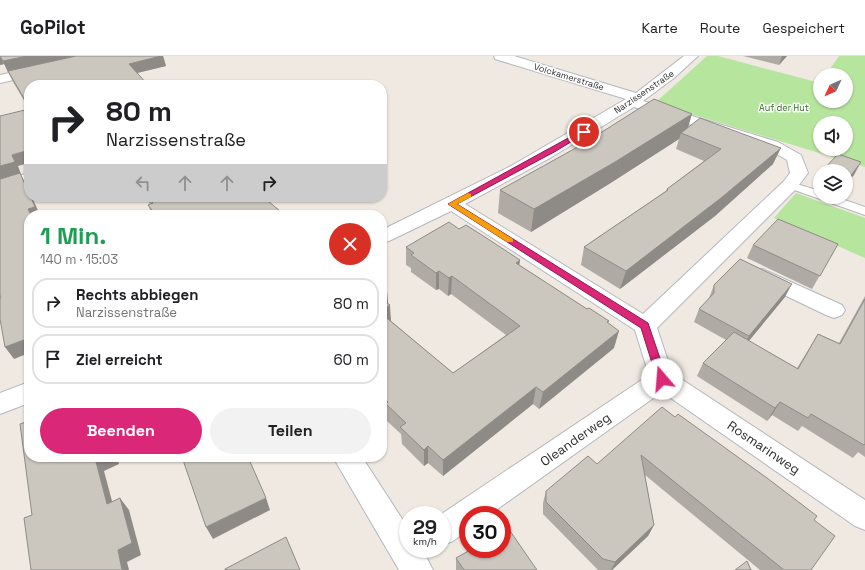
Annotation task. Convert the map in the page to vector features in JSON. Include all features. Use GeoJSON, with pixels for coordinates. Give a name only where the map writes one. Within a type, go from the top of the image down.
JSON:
{"type":"FeatureCollection","features":[{"type":"Feature","properties":{"kind":"street","name":"Volckamerstraße"},"geometry":{"type":"LineString","coordinates":[[500,56],[635,100]]}},
{"type":"Feature","properties":{"kind":"street","name":"Narzissenstraße"},"geometry":{"type":"LineString","coordinates":[[387,235],[452,204],[554,150],[635,100],[673,74],[692,56]]}},
{"type":"Feature","properties":{"kind":"street"},"geometry":{"type":"LineString","coordinates":[[0,79],[55,66]]}},
{"type":"Feature","properties":{"kind":"street"},"geometry":{"type":"LineString","coordinates":[[635,100],[772,145],[796,158],[799,173],[733,262],[645,326]]}},
{"type":"Feature","properties":{"kind":"street"},"geometry":{"type":"LineString","coordinates":[[0,186],[24,179]]}},
{"type":"Feature","properties":{"kind":"street"},"geometry":{"type":"LineString","coordinates":[[452,204],[645,326],[662,379]]}},
{"type":"Feature","properties":{"kind":"street"},"geometry":{"type":"LineString","coordinates":[[733,262],[834,310]]}},
{"type":"Feature","properties":{"kind":"street","name":"Rosmarinweg"},"geometry":{"type":"LineString","coordinates":[[662,379],[865,516]]}},
{"type":"Feature","properties":{"kind":"street","name":"Oleanderweg"},"geometry":{"type":"LineString","coordinates":[[451,525],[662,379]]}},
{"type":"Feature","properties":{"kind":"street"},"geometry":{"type":"LineString","coordinates":[[0,404],[24,394]]}},
{"type":"Feature","properties":{"kind":"street"},"geometry":{"type":"LineString","coordinates":[[350,462],[399,535]]}},
{"type":"Feature","properties":{"kind":"lane"},"geometry":{"type":"LineString","coordinates":[[790,185],[813,193]]}},
{"type":"Feature","properties":{"kind":"lane"},"geometry":{"type":"LineString","coordinates":[[844,204],[865,211]]}},
{"type":"Feature","properties":{"kind":"green space","name":"Auf der Hut"},"geometry":{"type":"Polygon","coordinates":[[[707,56],[718,56],[813,81],[813,108],[853,108],[853,68],[831,68],[839,56],[865,56],[865,167],[829,156],[853,156],[853,116],[813,116],[813,151],[655,103],[707,56]]]}},
{"type":"Feature","properties":{"kind":"green space"},"geometry":{"type":"Polygon","coordinates":[[[796,193],[813,199],[813,204],[826,204],[865,218],[865,258],[774,218],[796,193]]]}},
{"type":"Feature","properties":{"kind":"building"},"geometry":{"type":"Polygon","coordinates":[[[0,56],[27,56],[3,61],[0,56]]]}},
{"type":"Feature","properties":{"kind":"building"},"geometry":{"type":"Polygon","coordinates":[[[76,56],[161,56],[129,64],[143,80],[24,80],[24,98],[8,71],[76,56]]]}},
{"type":"Feature","properties":{"kind":"building"},"geometry":{"type":"Polygon","coordinates":[[[654,99],[692,114],[615,162],[534,209],[500,190],[583,144],[654,99]]]}},
{"type":"Feature","properties":{"kind":"building"},"geometry":{"type":"Polygon","coordinates":[[[24,110],[24,151],[12,155],[15,162],[0,166],[0,116],[24,110]]]}},
{"type":"Feature","properties":{"kind":"building"},"geometry":{"type":"Polygon","coordinates":[[[700,118],[781,148],[721,198],[626,271],[584,247],[668,190],[667,189],[721,149],[681,133],[700,118]]]}},
{"type":"Feature","properties":{"kind":"building"},"geometry":{"type":"Polygon","coordinates":[[[836,156],[844,156],[861,162],[853,173],[853,164],[829,164],[836,156]]]}},
{"type":"Feature","properties":{"kind":"building"},"geometry":{"type":"Polygon","coordinates":[[[20,173],[24,182],[24,202],[33,202],[35,207],[24,210],[24,340],[5,347],[0,319],[0,179],[20,173]]]}},
{"type":"Feature","properties":{"kind":"building"},"geometry":{"type":"Polygon","coordinates":[[[152,202],[269,202],[279,210],[152,210],[148,205],[153,203],[152,202]]]}},
{"type":"Feature","properties":{"kind":"building"},"geometry":{"type":"Polygon","coordinates":[[[778,219],[838,244],[820,276],[753,245],[778,219]]]}},
{"type":"Feature","properties":{"kind":"building"},"geometry":{"type":"Polygon","coordinates":[[[449,222],[459,229],[466,225],[520,260],[516,263],[587,309],[589,308],[609,321],[607,322],[619,331],[543,392],[536,387],[443,460],[428,446],[424,450],[400,427],[406,423],[387,405],[387,318],[453,373],[520,326],[452,276],[449,278],[439,271],[436,273],[411,255],[414,253],[406,247],[449,222]]]}},
{"type":"Feature","properties":{"kind":"building"},"geometry":{"type":"Polygon","coordinates":[[[740,259],[792,284],[749,336],[699,309],[714,293],[714,285],[740,259]]]}},
{"type":"Feature","properties":{"kind":"building"},"geometry":{"type":"Polygon","coordinates":[[[865,299],[864,445],[811,414],[808,418],[780,402],[775,408],[703,363],[734,332],[798,369],[818,334],[840,344],[865,299]]]}},
{"type":"Feature","properties":{"kind":"building"},"geometry":{"type":"Polygon","coordinates":[[[662,407],[675,417],[678,414],[817,516],[814,520],[835,536],[811,570],[784,570],[641,455],[654,525],[615,562],[603,559],[546,502],[546,491],[588,456],[597,464],[662,407]]]}},
{"type":"Feature","properties":{"kind":"building"},"geometry":{"type":"Polygon","coordinates":[[[24,423],[24,454],[20,424],[24,423]]]}},
{"type":"Feature","properties":{"kind":"building"},"geometry":{"type":"Polygon","coordinates":[[[25,462],[96,462],[107,504],[120,498],[132,543],[118,550],[122,570],[31,570],[24,518],[32,515],[25,462]]]}},
{"type":"Feature","properties":{"kind":"building"},"geometry":{"type":"Polygon","coordinates":[[[184,462],[250,462],[266,498],[206,527],[184,462]]]}},
{"type":"Feature","properties":{"kind":"building"},"geometry":{"type":"Polygon","coordinates":[[[511,532],[537,570],[464,570],[456,558],[459,556],[459,558],[511,558],[511,532]]]}},
{"type":"Feature","properties":{"kind":"building"},"geometry":{"type":"Polygon","coordinates":[[[286,537],[300,570],[225,570],[225,569],[286,537]]]}},
{"type":"Feature","properties":{"kind":"building"},"geometry":{"type":"Polygon","coordinates":[[[747,561],[751,570],[735,570],[747,561]]]}},
{"type":"Feature","properties":{"kind":"slow traffic"},"geometry":{"type":"LineString","coordinates":[[468,196],[452,204],[510,241]]}},
{"type":"Feature","properties":{"kind":"route"},"geometry":{"type":"LineString","coordinates":[[584,132],[554,150],[452,204],[645,326],[662,379]]}}]}
